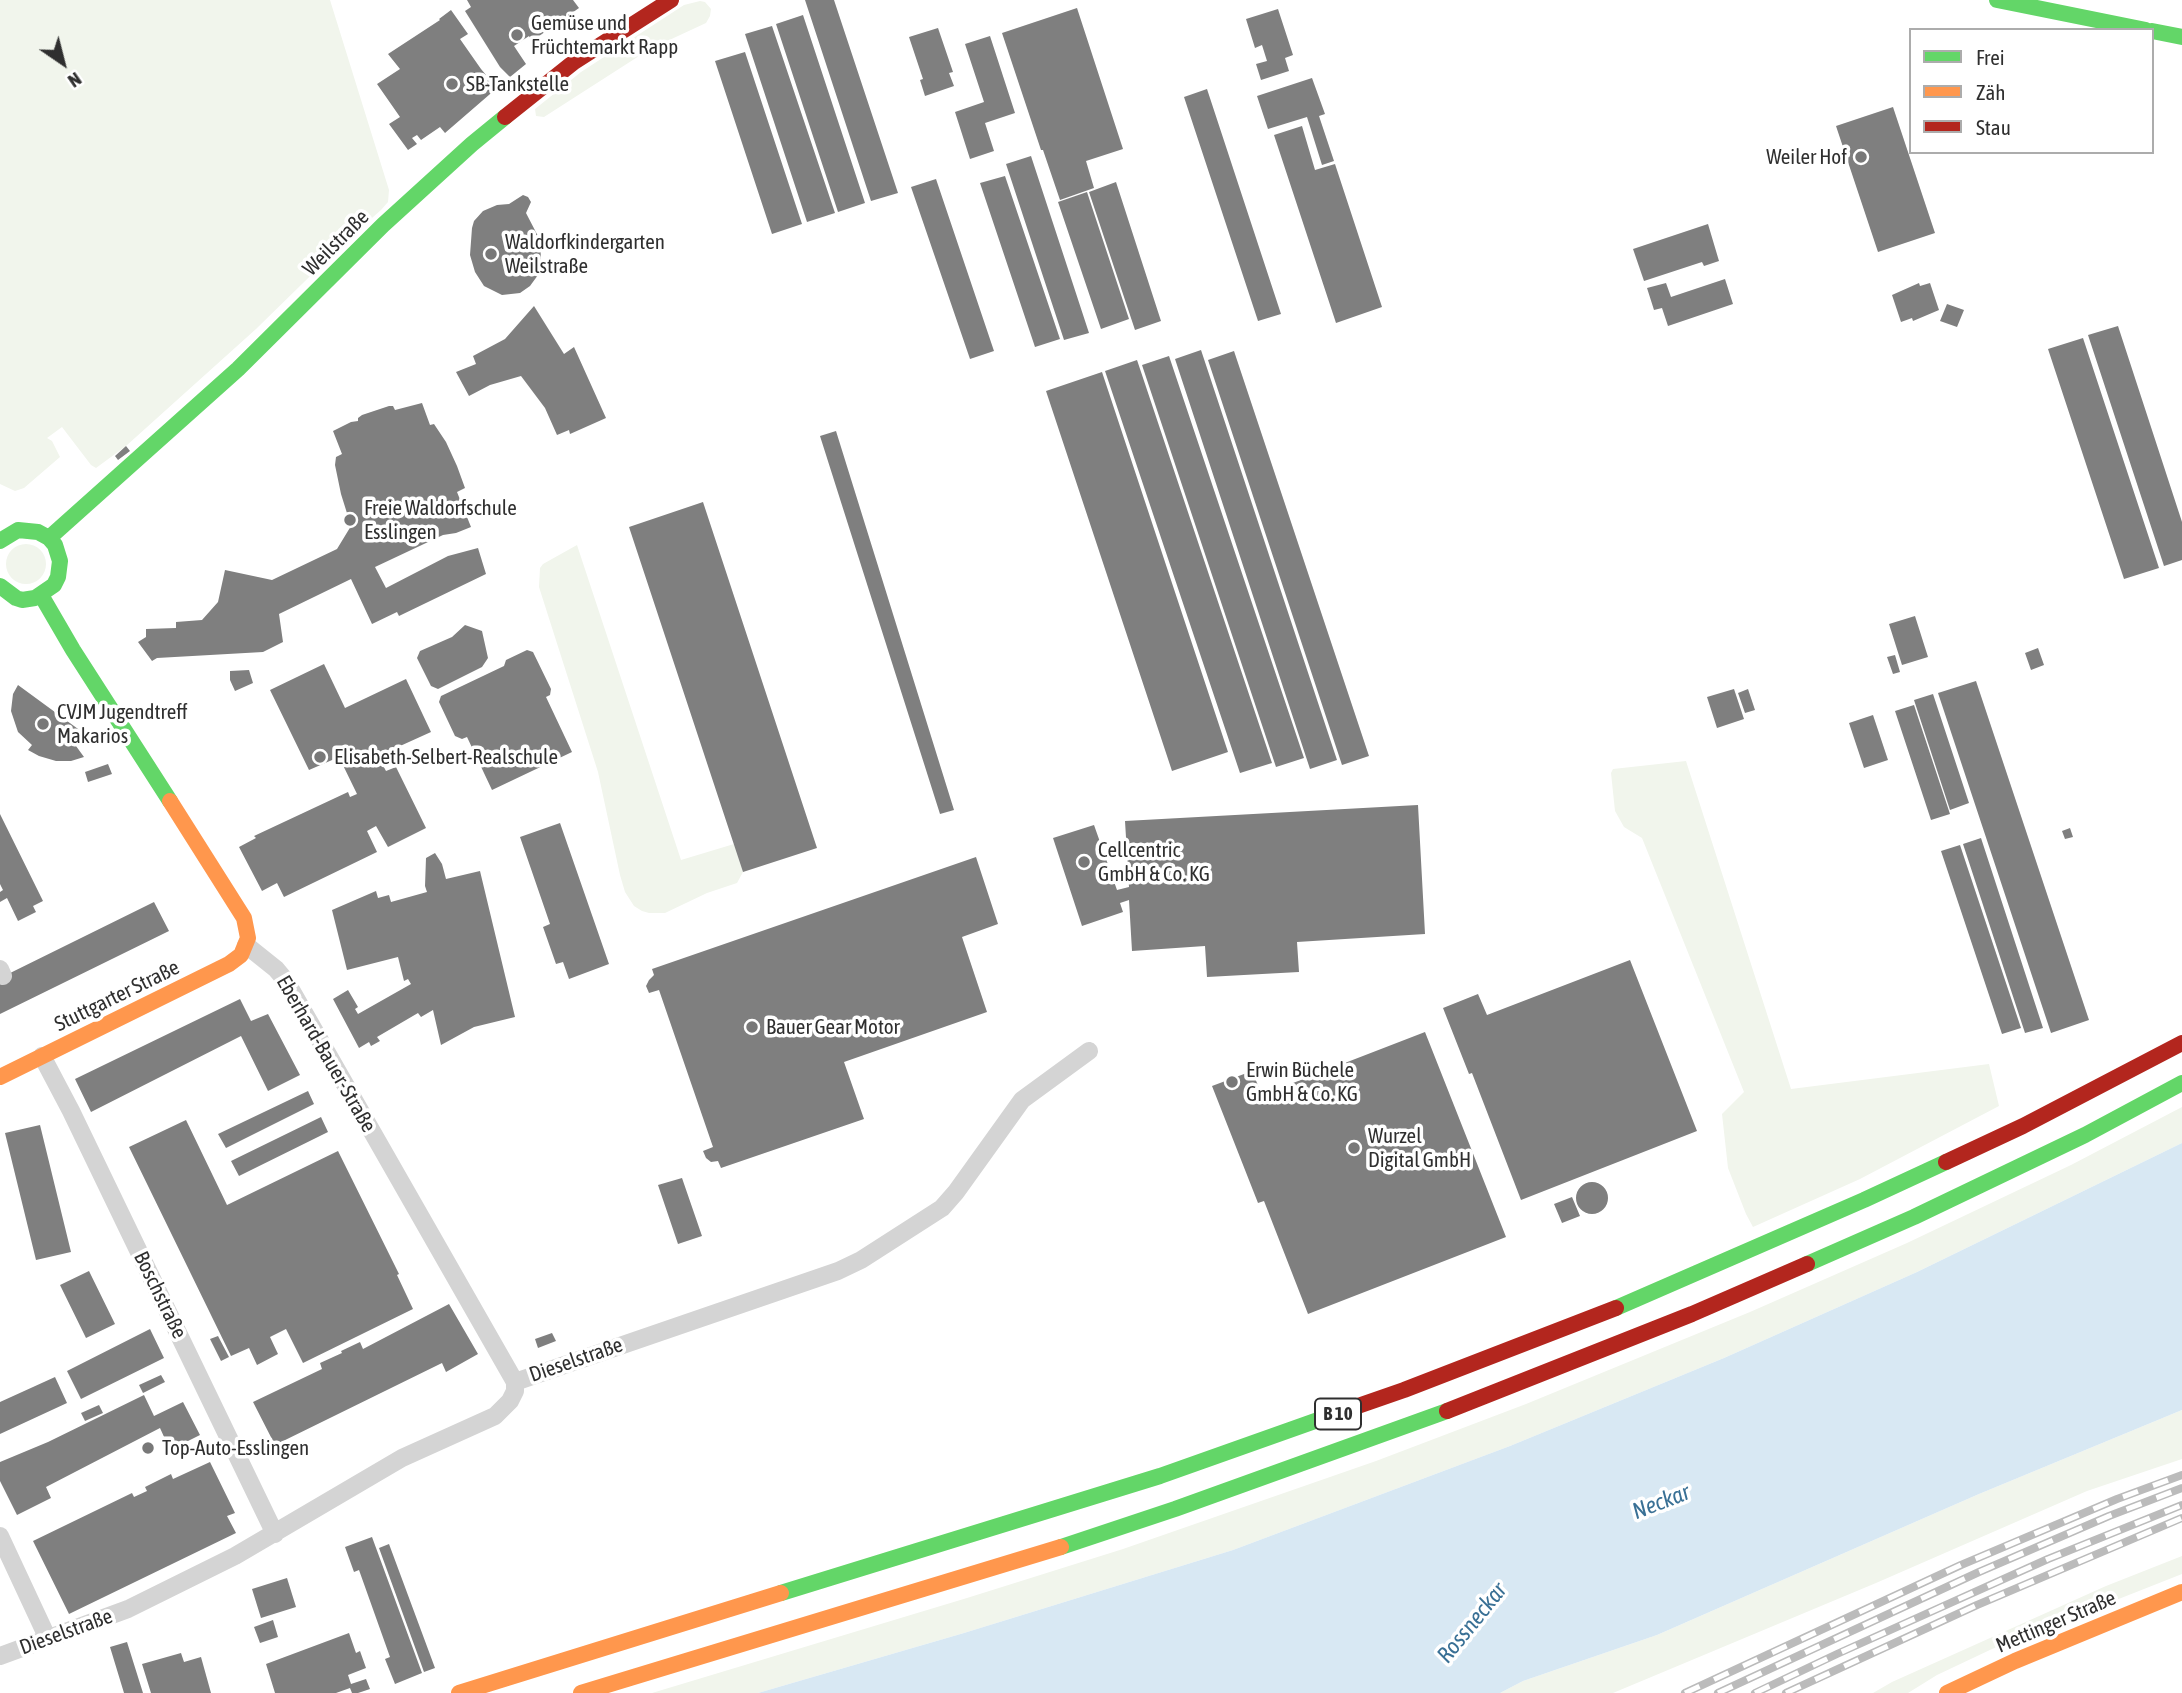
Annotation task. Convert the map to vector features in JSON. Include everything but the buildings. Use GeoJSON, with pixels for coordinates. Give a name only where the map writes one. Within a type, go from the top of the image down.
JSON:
{"type":"FeatureCollection","features":[{"type":"Feature","properties":{"kind":"main road","name":"Weilstraße"},"geometry":{"type":"LineString","coordinates":[[49,538],[228,379],[391,218],[472,144],[574,62],[671,0]]}},
{"type":"Feature","properties":{"kind":"main road"},"geometry":{"type":"LineString","coordinates":[[1997,0],[2136,28]]}},
{"type":"Feature","properties":{"kind":"main road"},"geometry":{"type":"LineString","coordinates":[[2154,31],[2182,37]]}},
{"type":"Feature","properties":{"kind":"main road"},"geometry":{"type":"LineString","coordinates":[[0,541],[11,533],[24,530],[37,532],[49,538],[58,553],[60,570],[54,585],[35,598],[22,600],[8,594],[0,586]]}},
{"type":"Feature","properties":{"kind":"main road"},"geometry":{"type":"LineString","coordinates":[[41,595],[243,918],[248,931],[246,945]]}},
{"type":"Feature","properties":{"kind":"main road","name":"Stuttgarter Straße"},"geometry":{"type":"LineString","coordinates":[[0,1077],[229,964],[241,955],[246,945]]}},
{"type":"Feature","properties":{"kind":"main road","name":"B 10"},"geometry":{"type":"LineString","coordinates":[[459,1693],[1160,1476],[1404,1390],[1618,1307],[1864,1200],[2022,1126],[2182,1043]]}},
{"type":"Feature","properties":{"kind":"main road","name":"B 10"},"geometry":{"type":"LineString","coordinates":[[581,1693],[1048,1552],[1420,1422],[1692,1314],[1914,1217],[2085,1135],[2182,1083]]}},
{"type":"Feature","properties":{"kind":"main road","name":"Mettinger Straße"},"geometry":{"type":"LineString","coordinates":[[1947,1693],[2039,1651],[2182,1592]]}},
{"type":"Feature","properties":{"kind":"street","name":"Eberhard-Bauer-Straße"},"geometry":{"type":"LineString","coordinates":[[246,945],[276,969],[286,981],[514,1382]]}},
{"type":"Feature","properties":{"kind":"street","name":"Dieselstraße"},"geometry":{"type":"LineString","coordinates":[[0,1657],[137,1605],[235,1556],[402,1458],[495,1416],[510,1401],[515,1391],[514,1382],[838,1271],[861,1260],[942,1208],[1022,1100],[1089,1051]]}},
{"type":"Feature","properties":{"kind":"street","name":"Boschstraße"},"geometry":{"type":"LineString","coordinates":[[43,1056],[275,1534]]}},
{"type":"Feature","properties":{"kind":"street"},"geometry":{"type":"LineString","coordinates":[[0,1536],[48,1639]]}},
{"type":"Feature","properties":{"kind":"shaded area"},"geometry":{"type":"Polygon","coordinates":[[[0,0],[330,0],[389,190],[388,202],[381,210],[256,329],[126,446],[96,468],[62,427],[47,438],[52,441],[60,457],[24,488],[15,491],[0,484],[0,0]]]}},
{"type":"Feature","properties":{"kind":"shaded area"},"geometry":{"type":"Polygon","coordinates":[[[705,2],[711,9],[706,23],[650,49],[544,117],[536,116],[535,109],[581,72],[684,5],[705,2]]]}},
{"type":"Feature","properties":{"kind":"shaded area"},"geometry":{"type":"Polygon","coordinates":[[[26,544],[34,545],[40,550],[45,556],[45,572],[40,578],[34,583],[26,584],[18,583],[12,578],[7,572],[6,564],[7,556],[12,550],[18,545],[26,544]]]}},
{"type":"Feature","properties":{"kind":"shaded area"},"geometry":{"type":"Polygon","coordinates":[[[577,545],[681,860],[734,844],[743,872],[737,883],[707,893],[665,913],[642,911],[634,906],[625,892],[598,772],[539,587],[540,568],[543,564],[577,545]]]}},
{"type":"Feature","properties":{"kind":"shaded area"},"geometry":{"type":"Polygon","coordinates":[[[1686,761],[1791,1089],[1989,1064],[1999,1106],[1860,1179],[1753,1227],[1728,1168],[1722,1114],[1744,1092],[1642,838],[1624,827],[1615,811],[1611,773],[1613,769],[1686,761]]]}},
{"type":"Feature","properties":{"kind":"shaded area"},"geometry":{"type":"Polygon","coordinates":[[[2182,1107],[2182,1143],[1917,1272],[1724,1358],[1510,1446],[1233,1550],[758,1693],[652,1693],[1123,1549],[1376,1461],[1526,1404],[1750,1312],[1907,1243],[2071,1165],[2182,1107]]]}},
{"type":"Feature","properties":{"kind":"shaded area"},"geometry":{"type":"Polygon","coordinates":[[[2182,1410],[2182,1459],[2087,1491],[1613,1693],[1500,1693],[1523,1681],[1657,1635],[1979,1494],[2182,1410]]]}},
{"type":"Feature","properties":{"kind":"shaded area"},"geometry":{"type":"Polygon","coordinates":[[[2182,1556],[2182,1574],[1992,1649],[1937,1675],[1908,1693],[1873,1693],[2106,1586],[2182,1556]]]}},
{"type":"Feature","properties":{"kind":"water"},"geometry":{"type":"Polygon","coordinates":[[[2182,1143],[2182,1410],[1979,1494],[1657,1635],[1523,1681],[1500,1693],[758,1693],[1233,1550],[1510,1446],[1724,1358],[1917,1272],[2182,1143]]]}},
{"type":"Feature","properties":{"kind":"railway"},"geometry":{"type":"LineString","coordinates":[[1685,1693],[1961,1565],[2117,1499],[2182,1475]]}},
{"type":"Feature","properties":{"kind":"railway"},"geometry":{"type":"LineString","coordinates":[[1718,1693],[1979,1572],[2182,1488]]}},
{"type":"Feature","properties":{"kind":"railway"},"geometry":{"type":"LineString","coordinates":[[1755,1693],[2048,1559],[2182,1505]]}},
{"type":"Feature","properties":{"kind":"railway"},"geometry":{"type":"LineString","coordinates":[[1786,1693],[1977,1605],[2182,1518]]}},
{"type":"Feature","properties":{"kind":"traffic: fast"},"geometry":{"type":"LineString","coordinates":[[1997,0],[2136,28]]}},
{"type":"Feature","properties":{"kind":"traffic: fast"},"geometry":{"type":"LineString","coordinates":[[2154,31],[2182,37]]}},
{"type":"Feature","properties":{"kind":"traffic: fast"},"geometry":{"type":"LineString","coordinates":[[49,538],[238,369],[383,225],[505,117]]}},
{"type":"Feature","properties":{"kind":"traffic: fast"},"geometry":{"type":"LineString","coordinates":[[0,541],[18,530],[38,532],[55,545],[60,561],[54,585],[35,598],[16,598],[0,586]]}},
{"type":"Feature","properties":{"kind":"traffic: fast"},"geometry":{"type":"LineString","coordinates":[[41,595],[170,801]]}},
{"type":"Feature","properties":{"kind":"traffic: fast"},"geometry":{"type":"LineString","coordinates":[[1807,1264],[1914,1217],[2085,1135],[2182,1083]]}},
{"type":"Feature","properties":{"kind":"traffic: fast"},"geometry":{"type":"LineString","coordinates":[[1616,1308],[1946,1162]]}},
{"type":"Feature","properties":{"kind":"traffic: fast"},"geometry":{"type":"LineString","coordinates":[[1061,1547],[1447,1411]]}},
{"type":"Feature","properties":{"kind":"traffic: fast"},"geometry":{"type":"LineString","coordinates":[[781,1593],[1160,1476],[1332,1415]]}},
{"type":"Feature","properties":{"kind":"traffic: slow"},"geometry":{"type":"LineString","coordinates":[[0,1077],[229,964],[241,955],[248,938],[244,918],[170,801]]}},
{"type":"Feature","properties":{"kind":"traffic: slow"},"geometry":{"type":"LineString","coordinates":[[581,1693],[1061,1547]]}},
{"type":"Feature","properties":{"kind":"traffic: slow"},"geometry":{"type":"LineString","coordinates":[[1947,1693],[2015,1661],[2182,1592]]}},
{"type":"Feature","properties":{"kind":"traffic: slow"},"geometry":{"type":"LineString","coordinates":[[459,1693],[781,1593]]}},
{"type":"Feature","properties":{"kind":"traffic: jam"},"geometry":{"type":"LineString","coordinates":[[505,117],[574,62],[671,0]]}},
{"type":"Feature","properties":{"kind":"traffic: jam"},"geometry":{"type":"LineString","coordinates":[[1946,1162],[2023,1126],[2182,1043]]}},
{"type":"Feature","properties":{"kind":"traffic: jam"},"geometry":{"type":"LineString","coordinates":[[1447,1411],[1692,1314],[1807,1264]]}},
{"type":"Feature","properties":{"kind":"traffic: jam"},"geometry":{"type":"LineString","coordinates":[[1332,1415],[1616,1308]]}},
{"type":"Feature","properties":{"kind":"place","name":"Gemüse und Früchtemarkt Rapp"},"geometry":{"type":"Point","coordinates":[517,35]}},
{"type":"Feature","properties":{"kind":"place","name":"SB-Tankstelle"},"geometry":{"type":"Point","coordinates":[452,84]}},
{"type":"Feature","properties":{"kind":"place","name":"Weiler Hof"},"geometry":{"type":"Point","coordinates":[1861,157]}},
{"type":"Feature","properties":{"kind":"place","name":"Waldorfkindergarten Weilstraße"},"geometry":{"type":"Point","coordinates":[491,254]}},
{"type":"Feature","properties":{"kind":"place","name":"Freie Waldorfschule Esslingen"},"geometry":{"type":"Point","coordinates":[350,520]}},
{"type":"Feature","properties":{"kind":"place","name":"CVJM Jugendtreff Makarios"},"geometry":{"type":"Point","coordinates":[43,724]}},
{"type":"Feature","properties":{"kind":"place","name":"Elisabeth-Selbert-Realschule"},"geometry":{"type":"Point","coordinates":[320,757]}},
{"type":"Feature","properties":{"kind":"place","name":"Cellcentric GmbH & Co. KG"},"geometry":{"type":"Point","coordinates":[1084,862]}},
{"type":"Feature","properties":{"kind":"place","name":"Bauer Gear Motor"},"geometry":{"type":"Point","coordinates":[752,1027]}},
{"type":"Feature","properties":{"kind":"place","name":"Erwin Büchele GmbH & Co. KG"},"geometry":{"type":"Point","coordinates":[1232,1082]}},
{"type":"Feature","properties":{"kind":"place","name":"Wurzel Digital GmbH"},"geometry":{"type":"Point","coordinates":[1354,1148]}},
{"type":"Feature","properties":{"kind":"place","name":"Top-Auto-Esslingen"},"geometry":{"type":"Point","coordinates":[148,1448]}},
{"type":"Feature","properties":{"kind":"water label","name":"Neckar"},"geometry":{"type":"Point","coordinates":[1661,1502]}},
{"type":"Feature","properties":{"kind":"water label","name":"Rossneckar"},"geometry":{"type":"Point","coordinates":[1472,1623]}}]}
